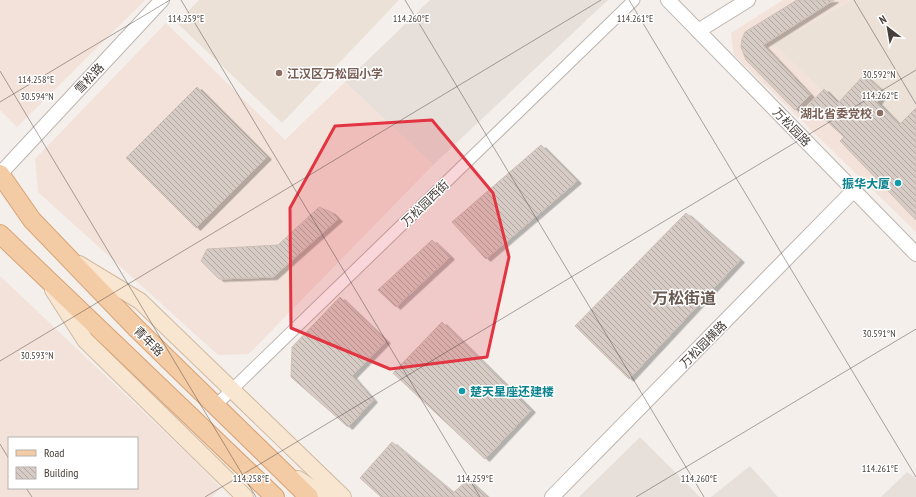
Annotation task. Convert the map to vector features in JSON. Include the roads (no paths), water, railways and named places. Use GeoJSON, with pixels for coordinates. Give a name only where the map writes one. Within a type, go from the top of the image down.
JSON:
{"type":"FeatureCollection","features":[{"type":"Feature","properties":{"kind":"main road","name":"青年路"},"geometry":{"type":"LineString","coordinates":[[0,174],[32,220],[135,327],[309,497]]}},
{"type":"Feature","properties":{"kind":"main road"},"geometry":{"type":"LineString","coordinates":[[0,187],[32,220]]}},
{"type":"Feature","properties":{"kind":"main road"},"geometry":{"type":"LineString","coordinates":[[0,226],[18,251]]}},
{"type":"Feature","properties":{"kind":"main road","name":"青年路"},"geometry":{"type":"LineString","coordinates":[[0,234],[275,497]]}},
{"type":"Feature","properties":{"kind":"main road"},"geometry":{"type":"LineString","coordinates":[[67,256],[140,301],[344,497]]}},
{"type":"Feature","properties":{"kind":"main road"},"geometry":{"type":"LineString","coordinates":[[43,275],[85,340],[245,497]]}},
{"type":"Feature","properties":{"kind":"main road"},"geometry":{"type":"LineString","coordinates":[[271,460],[325,497]]}},
{"type":"Feature","properties":{"kind":"main road"},"geometry":{"type":"LineString","coordinates":[[255,477],[270,497]]}},
{"type":"Feature","properties":{"kind":"street","name":"雪松路"},"geometry":{"type":"LineString","coordinates":[[0,174],[162,0]]}},
{"type":"Feature","properties":{"kind":"street","name":"万松园西街"},"geometry":{"type":"LineString","coordinates":[[215,406],[634,0]]}},
{"type":"Feature","properties":{"kind":"street","name":"万松园路"},"geometry":{"type":"LineString","coordinates":[[668,0],[916,254]]}},
{"type":"Feature","properties":{"kind":"street"},"geometry":{"type":"LineString","coordinates":[[698,31],[748,0]]}},
{"type":"Feature","properties":{"kind":"street","name":"万松园横路"},"geometry":{"type":"LineString","coordinates":[[552,497],[854,190]]}},
{"type":"Feature","properties":{"kind":"place","name":"江汉区万松园小学"},"geometry":{"type":"Point","coordinates":[279,73]}},
{"type":"Feature","properties":{"kind":"place","name":"湖北省委党校"},"geometry":{"type":"Point","coordinates":[880,113]}},
{"type":"Feature","properties":{"kind":"place","name":"振华大厦"},"geometry":{"type":"Point","coordinates":[898,183]}},
{"type":"Feature","properties":{"kind":"place","name":"楚天星座还建楼"},"geometry":{"type":"Point","coordinates":[462,391]}},
{"type":"Feature","properties":{"kind":"district","name":"万松街道"},"geometry":{"type":"Point","coordinates":[684,298]}}]}
